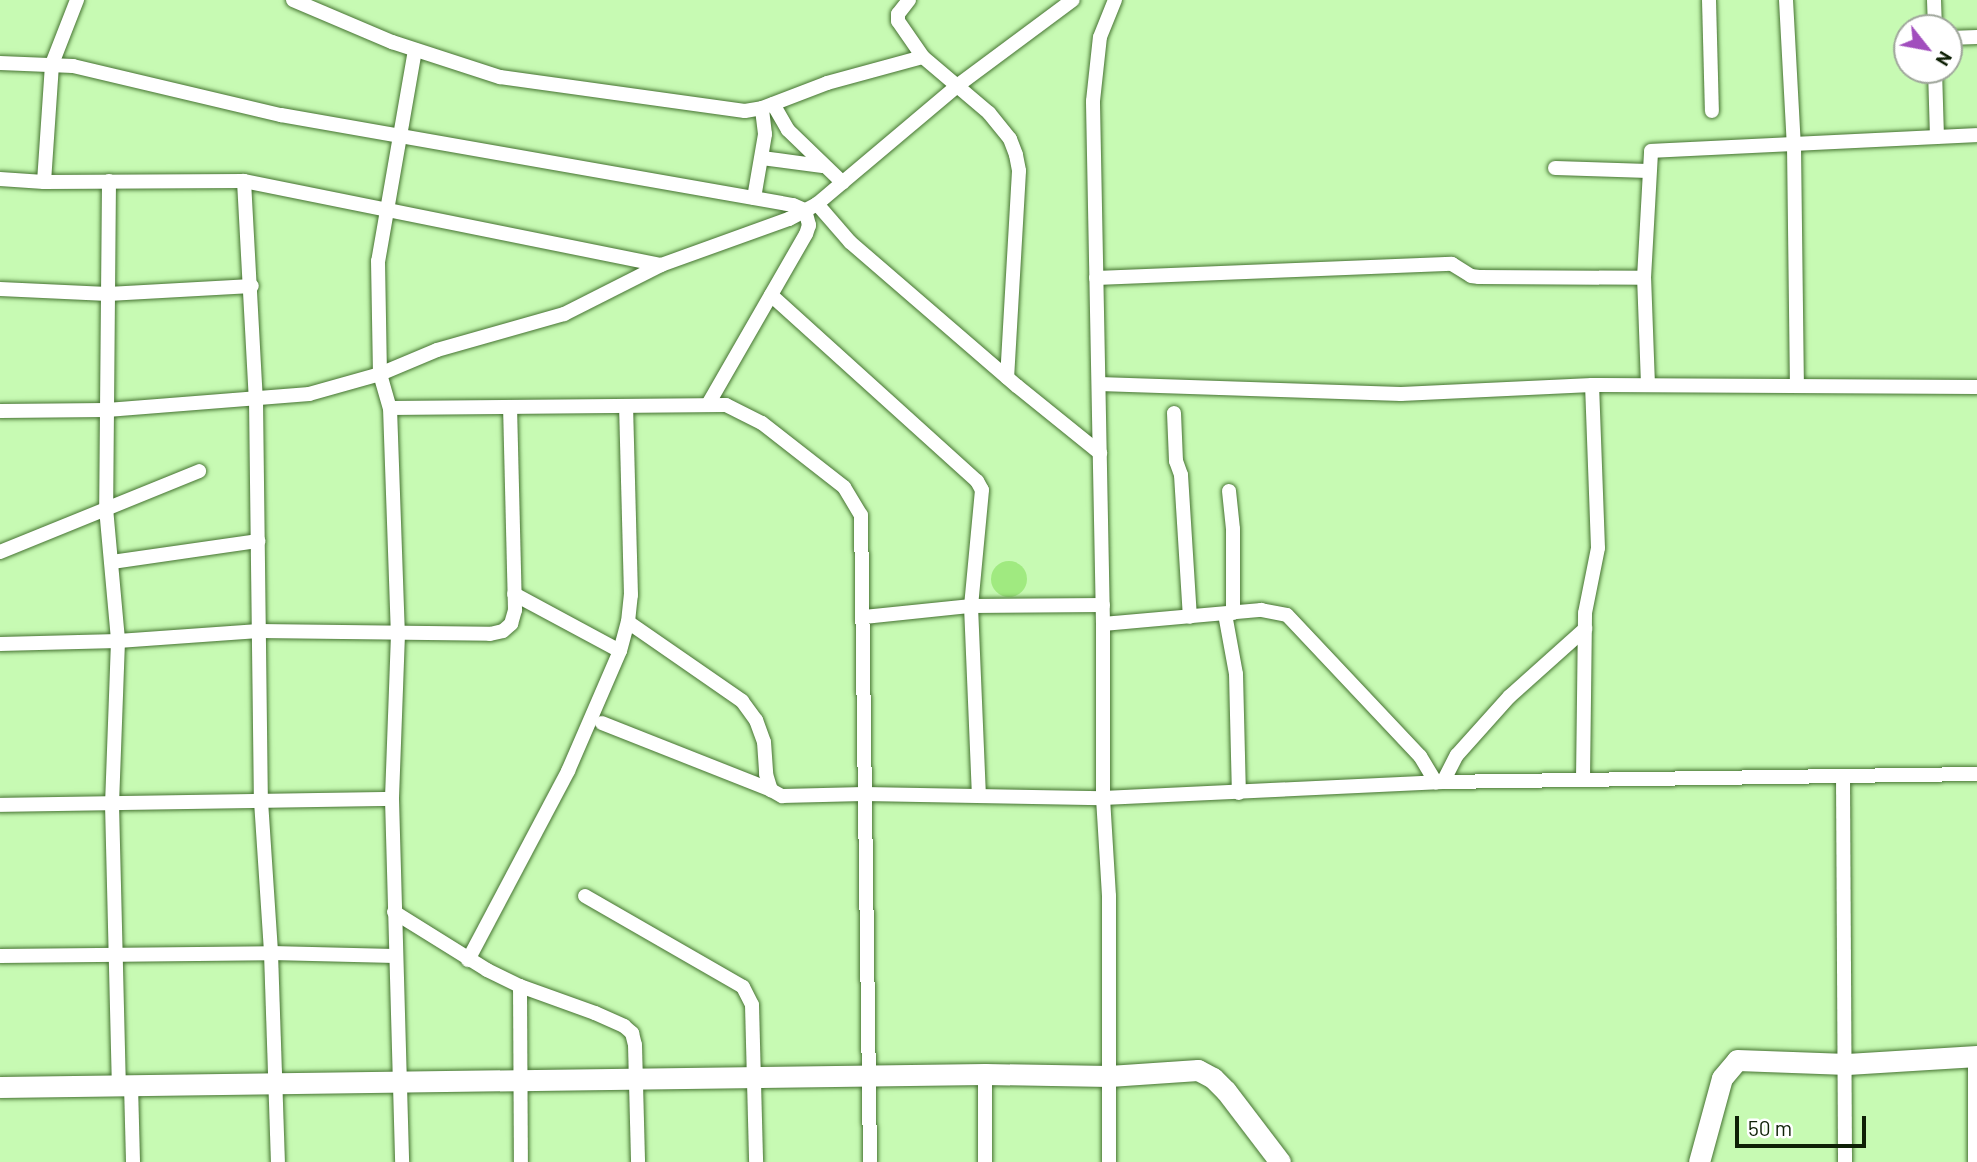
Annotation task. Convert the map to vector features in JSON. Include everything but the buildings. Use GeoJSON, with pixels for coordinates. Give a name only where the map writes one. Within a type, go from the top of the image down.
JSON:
{"type":"FeatureCollection","features":[{"type":"Feature","properties":{"kind":"street"},"geometry":{"type":"LineString","coordinates":[[44,182],[52,64],[77,0]]}},
{"type":"Feature","properties":{"kind":"street"},"geometry":{"type":"LineString","coordinates":[[293,0],[415,50],[500,77],[731,110],[767,106],[828,83],[923,57]]}},
{"type":"Feature","properties":{"kind":"street"},"geometry":{"type":"LineString","coordinates":[[909,0],[898,14],[898,21],[923,57],[989,113],[1010,139],[1018,163],[1007,378]]}},
{"type":"Feature","properties":{"kind":"street"},"geometry":{"type":"LineString","coordinates":[[0,411],[107,410],[309,394],[380,374],[438,350],[564,314],[661,265],[789,219],[811,207],[844,183],[957,86],[1073,0]]}},
{"type":"Feature","properties":{"kind":"street"},"geometry":{"type":"LineString","coordinates":[[1109,1162],[1109,896],[1103,798],[1103,605],[1093,101],[1100,37],[1115,0]]}},
{"type":"Feature","properties":{"kind":"street"},"geometry":{"type":"LineString","coordinates":[[1709,0],[1712,111]]}},
{"type":"Feature","properties":{"kind":"street"},"geometry":{"type":"LineString","coordinates":[[1786,0],[1794,146],[1797,384]]}},
{"type":"Feature","properties":{"kind":"street"},"geometry":{"type":"LineString","coordinates":[[402,1162],[397,1082],[392,799],[398,634],[390,408],[380,374],[378,261],[415,50]]}},
{"type":"Feature","properties":{"kind":"street"},"geometry":{"type":"LineString","coordinates":[[0,63],[73,66],[281,115],[811,207],[1007,378],[1100,453]]}},
{"type":"Feature","properties":{"kind":"street"},"geometry":{"type":"LineString","coordinates":[[1936,84],[1937,137]]}},
{"type":"Feature","properties":{"kind":"street"},"geometry":{"type":"LineString","coordinates":[[754,198],[762,158],[767,106]]}},
{"type":"Feature","properties":{"kind":"street"},"geometry":{"type":"LineString","coordinates":[[767,106],[822,166],[844,183]]}},
{"type":"Feature","properties":{"kind":"street"},"geometry":{"type":"LineString","coordinates":[[1648,384],[1644,278],[1650,151],[1977,135]]}},
{"type":"Feature","properties":{"kind":"street"},"geometry":{"type":"LineString","coordinates":[[762,158],[822,166]]}},
{"type":"Feature","properties":{"kind":"street"},"geometry":{"type":"LineString","coordinates":[[1555,168],[1649,171]]}},
{"type":"Feature","properties":{"kind":"street"},"geometry":{"type":"LineString","coordinates":[[0,179],[44,182],[244,181],[386,212],[661,265]]}},
{"type":"Feature","properties":{"kind":"street"},"geometry":{"type":"LineString","coordinates":[[109,181],[106,508],[118,641],[112,804],[117,954],[133,1162]]}},
{"type":"Feature","properties":{"kind":"street"},"geometry":{"type":"LineString","coordinates":[[244,181],[252,286],[256,400],[261,801],[271,953],[278,1162]]}},
{"type":"Feature","properties":{"kind":"street"},"geometry":{"type":"LineString","coordinates":[[709,403],[806,234],[811,207]]}},
{"type":"Feature","properties":{"kind":"street"},"geometry":{"type":"LineString","coordinates":[[1097,278],[1452,264],[1471,276],[1479,277],[1644,278]]}},
{"type":"Feature","properties":{"kind":"street"},"geometry":{"type":"LineString","coordinates":[[0,289],[108,294],[252,286]]}},
{"type":"Feature","properties":{"kind":"street"},"geometry":{"type":"LineString","coordinates":[[771,295],[977,481],[983,499],[971,606],[979,794]]}},
{"type":"Feature","properties":{"kind":"street"},"geometry":{"type":"LineString","coordinates":[[1098,384],[1401,394],[1648,384],[1977,387]]}},
{"type":"Feature","properties":{"kind":"street"},"geometry":{"type":"LineString","coordinates":[[1583,780],[1585,629],[1598,548],[1592,385]]}},
{"type":"Feature","properties":{"kind":"street"},"geometry":{"type":"LineString","coordinates":[[390,408],[626,408],[709,403],[744,411],[844,487],[855,500],[861,514],[864,617],[866,1076],[870,1162]]}},
{"type":"Feature","properties":{"kind":"street"},"geometry":{"type":"LineString","coordinates":[[0,644],[118,641],[259,631],[491,634],[503,631],[511,624],[514,594],[510,408]]}},
{"type":"Feature","properties":{"kind":"street"},"geometry":{"type":"LineString","coordinates":[[468,960],[568,771],[620,651],[628,622],[631,595],[626,408]]}},
{"type":"Feature","properties":{"kind":"street"},"geometry":{"type":"LineString","coordinates":[[1174,413],[1176,461],[1181,475],[1190,617]]}},
{"type":"Feature","properties":{"kind":"street"},"geometry":{"type":"LineString","coordinates":[[0,552],[199,471]]}},
{"type":"Feature","properties":{"kind":"street"},"geometry":{"type":"LineString","coordinates":[[1228,491],[1233,542],[1229,613],[1237,674],[1239,793]]}},
{"type":"Feature","properties":{"kind":"street"},"geometry":{"type":"LineString","coordinates":[[112,562],[258,541]]}},
{"type":"Feature","properties":{"kind":"street"},"geometry":{"type":"LineString","coordinates":[[514,594],[620,651]]}},
{"type":"Feature","properties":{"kind":"street"},"geometry":{"type":"LineString","coordinates":[[864,617],[971,606],[1103,605]]}},
{"type":"Feature","properties":{"kind":"street"},"geometry":{"type":"LineString","coordinates":[[1103,624],[1261,610],[1287,615],[1420,756],[1440,782]]}},
{"type":"Feature","properties":{"kind":"street"},"geometry":{"type":"LineString","coordinates":[[628,622],[742,701],[756,720],[764,742],[766,774],[771,790]]}},
{"type":"Feature","properties":{"kind":"street"},"geometry":{"type":"LineString","coordinates":[[1440,782],[1457,755],[1510,696],[1585,629]]}},
{"type":"Feature","properties":{"kind":"street"},"geometry":{"type":"LineString","coordinates":[[602,723],[782,796],[864,793],[1103,798],[1440,782],[1977,774]]}},
{"type":"Feature","properties":{"kind":"street"},"geometry":{"type":"LineString","coordinates":[[1843,776],[1847,1064],[1845,1162]]}},
{"type":"Feature","properties":{"kind":"street"},"geometry":{"type":"LineString","coordinates":[[0,806],[392,799]]}},
{"type":"Feature","properties":{"kind":"street"},"geometry":{"type":"LineString","coordinates":[[585,896],[743,987],[752,1005],[756,1162]]}},
{"type":"Feature","properties":{"kind":"street"},"geometry":{"type":"LineString","coordinates":[[394,912],[468,960],[520,986],[624,1026],[632,1033],[637,1079],[638,1162]]}},
{"type":"Feature","properties":{"kind":"street"},"geometry":{"type":"LineString","coordinates":[[0,956],[271,953],[395,956]]}},
{"type":"Feature","properties":{"kind":"street"},"geometry":{"type":"LineString","coordinates":[[520,986],[521,1162]]}},
{"type":"Feature","properties":{"kind":"street"},"geometry":{"type":"LineString","coordinates":[[1699,1162],[1722,1078],[1737,1060],[1847,1064],[1976,1056],[1975,1162]]}},
{"type":"Feature","properties":{"kind":"street"},"geometry":{"type":"LineString","coordinates":[[0,1087],[985,1074],[1109,1076],[1198,1070],[1213,1078],[1280,1162]]}},
{"type":"Feature","properties":{"kind":"street"},"geometry":{"type":"LineString","coordinates":[[985,1074],[985,1162]]}},
{"type":"Feature","properties":{"kind":"green space"},"geometry":{"type":"Polygon","coordinates":[[[1009,561],[1022,566],[1027,579],[1022,592],[1009,597],[996,592],[991,579],[996,566],[1009,561]]]}}]}
